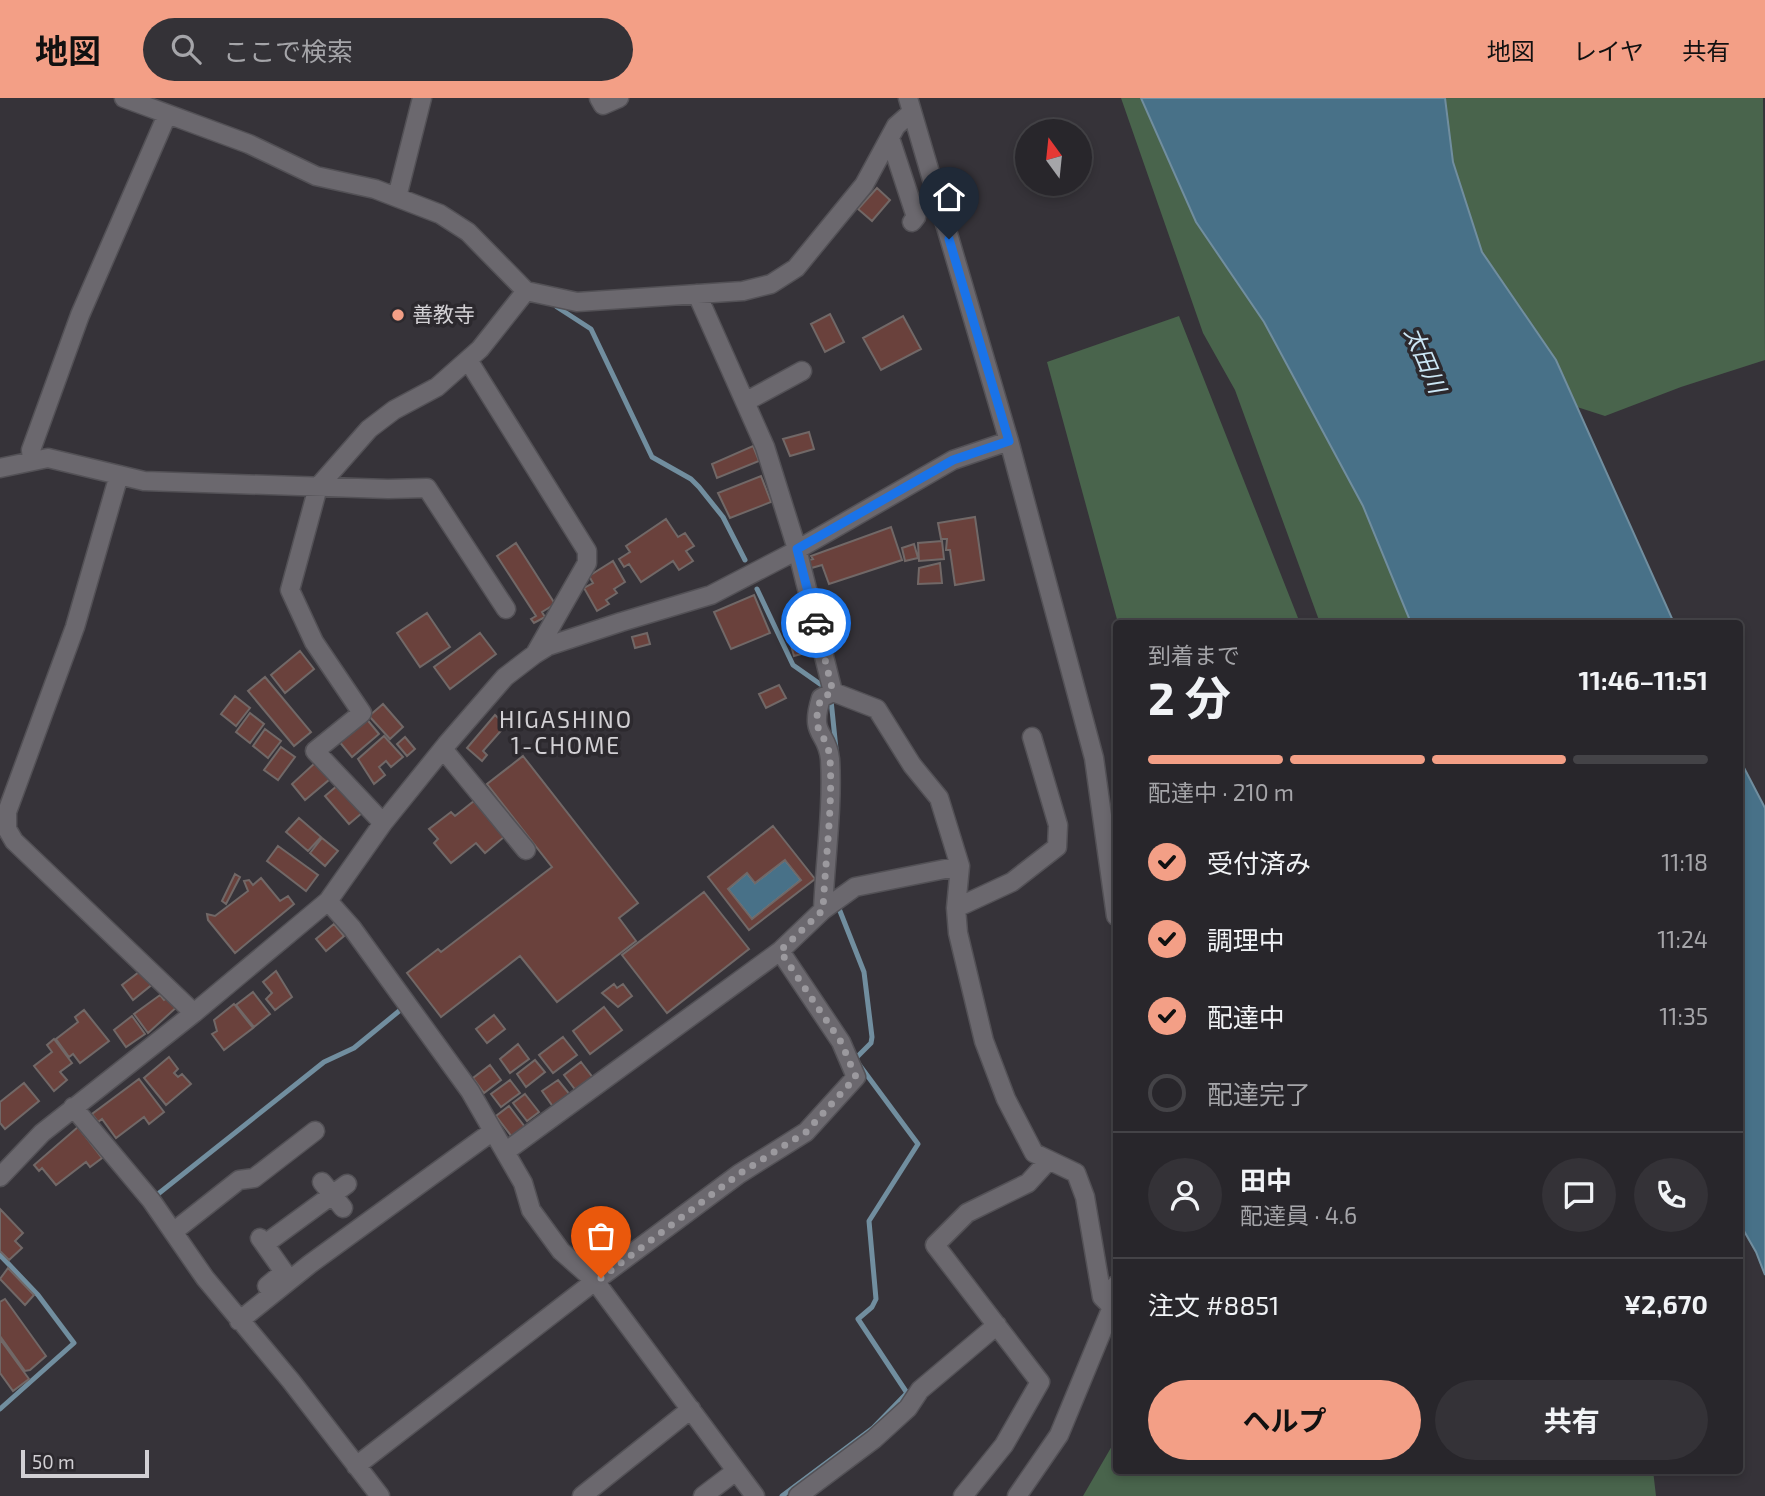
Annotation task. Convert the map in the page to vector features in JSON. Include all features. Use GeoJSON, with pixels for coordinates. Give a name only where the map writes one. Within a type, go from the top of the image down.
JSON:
{"type":"FeatureCollection","features":[{"type":"Feature","properties":{"kind":"street"},"geometry":{"type":"LineString","coordinates":[[397,197],[422,98]]}},
{"type":"Feature","properties":{"kind":"street"},"geometry":{"type":"LineString","coordinates":[[599,98],[603,105],[620,98]]}},
{"type":"Feature","properties":{"kind":"street"},"geometry":{"type":"LineString","coordinates":[[132,100],[249,144],[316,176],[375,189],[440,214],[468,232],[526,291],[577,302],[743,290],[771,284],[796,268],[864,185],[910,105]]}},
{"type":"Feature","properties":{"kind":"street"},"geometry":{"type":"LineString","coordinates":[[910,105],[1009,441],[1094,758],[1113,894]]}},
{"type":"Feature","properties":{"kind":"street"},"geometry":{"type":"LineString","coordinates":[[32,461],[31,450],[80,315],[166,115]]}},
{"type":"Feature","properties":{"kind":"street"},"geometry":{"type":"LineString","coordinates":[[890,138],[916,217],[912,222]]}},
{"type":"Feature","properties":{"kind":"street"},"geometry":{"type":"LineString","coordinates":[[383,822],[315,751],[362,713],[314,642],[290,590],[317,487],[369,429],[394,410],[437,387],[467,360],[526,291]]}},
{"type":"Feature","properties":{"kind":"street"},"geometry":{"type":"LineString","coordinates":[[697,294],[765,447],[797,549],[833,692]]}},
{"type":"Feature","properties":{"kind":"street"},"geometry":{"type":"LineString","coordinates":[[467,360],[587,551],[587,563],[535,654]]}},
{"type":"Feature","properties":{"kind":"street"},"geometry":{"type":"LineString","coordinates":[[745,402],[802,371]]}},
{"type":"Feature","properties":{"kind":"street"},"geometry":{"type":"LineString","coordinates":[[0,1177],[42,1133],[194,1013],[328,901],[383,822],[443,749],[505,677],[535,654],[548,646],[711,595],[953,460],[1009,441]]}},
{"type":"Feature","properties":{"kind":"street"},"geometry":{"type":"LineString","coordinates":[[0,468],[48,458],[144,481],[427,488],[506,609]]}},
{"type":"Feature","properties":{"kind":"street"},"geometry":{"type":"LineString","coordinates":[[119,475],[75,627],[7,812],[7,829],[14,841],[125,944],[194,1013]]}},
{"type":"Feature","properties":{"kind":"street"},"geometry":{"type":"LineString","coordinates":[[823,910],[830,757],[816,728],[816,715],[821,698],[833,692],[877,709],[912,765],[939,798],[960,866],[956,908],[958,933],[984,1041],[1006,1099],[1034,1153],[1076,1172],[1086,1197],[1102,1297],[1112,1307]]}},
{"type":"Feature","properties":{"kind":"street"},"geometry":{"type":"LineString","coordinates":[[956,908],[1012,882],[1057,847],[1058,825],[1032,737]]}},
{"type":"Feature","properties":{"kind":"street"},"geometry":{"type":"LineString","coordinates":[[443,749],[526,850]]}},
{"type":"Feature","properties":{"kind":"street"},"geometry":{"type":"LineString","coordinates":[[505,1152],[780,951],[823,910],[855,887],[960,866]]}},
{"type":"Feature","properties":{"kind":"street"},"geometry":{"type":"LineString","coordinates":[[328,901],[352,928],[470,1091],[523,1183],[531,1210],[561,1251],[595,1280],[755,1496]]}},
{"type":"Feature","properties":{"kind":"street"},"geometry":{"type":"LineString","coordinates":[[356,1466],[595,1280],[739,1174],[806,1132],[856,1077],[841,1042],[780,951]]}},
{"type":"Feature","properties":{"kind":"street"},"geometry":{"type":"LineString","coordinates":[[73,1108],[173,1231],[234,1315],[291,1381],[380,1496]]}},
{"type":"Feature","properties":{"kind":"street"},"geometry":{"type":"LineString","coordinates":[[173,1231],[239,1180],[254,1178],[315,1131]]}},
{"type":"Feature","properties":{"kind":"street"},"geometry":{"type":"LineString","coordinates":[[234,1315],[310,1264],[493,1131]]}},
{"type":"Feature","properties":{"kind":"street"},"geometry":{"type":"LineString","coordinates":[[963,1496],[1004,1445],[1040,1382],[935,1245],[967,1213],[1028,1183],[1049,1160]]}},
{"type":"Feature","properties":{"kind":"street"},"geometry":{"type":"LineString","coordinates":[[234,1315],[284,1272],[262,1241],[336,1192]]}},
{"type":"Feature","properties":{"kind":"street"},"geometry":{"type":"LineString","coordinates":[[1017,1496],[1059,1435],[1113,1302]]}},
{"type":"Feature","properties":{"kind":"street"},"geometry":{"type":"LineString","coordinates":[[798,1496],[874,1439],[908,1408],[920,1390],[997,1325]]}},
{"type":"Feature","properties":{"kind":"street"},"geometry":{"type":"LineString","coordinates":[[582,1496],[691,1409]]}},
{"type":"Feature","properties":{"kind":"street"},"geometry":{"type":"LineString","coordinates":[[703,1496],[736,1471]]}},
{"type":"Feature","properties":{"kind":"green space"},"geometry":{"type":"Polygon","coordinates":[[[1121,98],[1141,98],[1196,222],[1264,322],[1363,506],[1410,620],[1319,620],[1235,390],[1203,333],[1121,98]]]}},
{"type":"Feature","properties":{"kind":"green space"},"geometry":{"type":"Polygon","coordinates":[[[1445,98],[1763,98],[1765,360],[1681,387],[1605,416],[1577,407],[1556,360],[1482,252],[1453,162],[1445,98]]]}},
{"type":"Feature","properties":{"kind":"green space"},"geometry":{"type":"Polygon","coordinates":[[[1179,316],[1299,620],[1117,620],[1047,362],[1179,316]]]}},
{"type":"Feature","properties":{"kind":"green space"},"geometry":{"type":"Polygon","coordinates":[[[1113,1444],[1113,1474],[1653,1474],[1656,1496],[1083,1496],[1113,1444]]]}},
{"type":"Feature","properties":{"kind":"water","name":"太田川"},"geometry":{"type":"Polygon","coordinates":[[[1141,98],[1445,98],[1453,162],[1482,252],[1556,360],[1673,620],[1410,620],[1363,506],[1264,322],[1196,222],[1141,98]]]}},
{"type":"Feature","properties":{"kind":"water"},"geometry":{"type":"Polygon","coordinates":[[[1743,766],[1765,808],[1765,1275],[1743,1229],[1743,766]]]}},
{"type":"Feature","properties":{"kind":"water"},"geometry":{"type":"Polygon","coordinates":[[[785,860],[801,880],[752,919],[728,889],[747,873],[755,883],[785,860]]]}},
{"type":"Feature","properties":{"kind":"building"},"geometry":{"type":"Polygon","coordinates":[[[877,188],[890,200],[872,221],[858,209],[877,188]]]}},
{"type":"Feature","properties":{"kind":"building"},"geometry":{"type":"Polygon","coordinates":[[[830,314],[844,342],[825,352],[811,324],[830,314]]]}},
{"type":"Feature","properties":{"kind":"building"},"geometry":{"type":"Polygon","coordinates":[[[903,316],[921,349],[881,370],[863,338],[903,316]]]}},
{"type":"Feature","properties":{"kind":"building"},"geometry":{"type":"Polygon","coordinates":[[[809,432],[814,449],[790,456],[783,439],[809,432]]]}},
{"type":"Feature","properties":{"kind":"building"},"geometry":{"type":"Polygon","coordinates":[[[753,446],[759,461],[717,478],[712,464],[753,446]]]}},
{"type":"Feature","properties":{"kind":"building"},"geometry":{"type":"Polygon","coordinates":[[[761,476],[771,502],[730,518],[718,493],[761,476]]]}},
{"type":"Feature","properties":{"kind":"building"},"geometry":{"type":"Polygon","coordinates":[[[975,517],[984,580],[955,585],[950,550],[946,550],[947,539],[941,539],[938,523],[975,517]]]}},
{"type":"Feature","properties":{"kind":"building"},"geometry":{"type":"Polygon","coordinates":[[[666,519],[678,537],[685,533],[694,546],[686,551],[693,561],[679,570],[673,561],[641,582],[629,564],[624,567],[619,559],[630,552],[626,546],[666,519]]]}},
{"type":"Feature","properties":{"kind":"building"},"geometry":{"type":"Polygon","coordinates":[[[891,527],[902,560],[829,584],[822,565],[808,569],[805,561],[813,559],[811,556],[891,527]]]}},
{"type":"Feature","properties":{"kind":"building"},"geometry":{"type":"Polygon","coordinates":[[[942,541],[944,559],[919,561],[918,543],[942,541]]]}},
{"type":"Feature","properties":{"kind":"building"},"geometry":{"type":"Polygon","coordinates":[[[516,543],[555,604],[542,612],[545,617],[534,623],[531,619],[536,616],[497,556],[516,543]]]}},
{"type":"Feature","properties":{"kind":"building"},"geometry":{"type":"Polygon","coordinates":[[[914,544],[918,558],[905,561],[902,548],[914,544]]]}},
{"type":"Feature","properties":{"kind":"building"},"geometry":{"type":"Polygon","coordinates":[[[613,561],[625,582],[614,589],[617,593],[606,600],[609,604],[597,611],[584,588],[593,583],[589,576],[613,561]]]}},
{"type":"Feature","properties":{"kind":"building"},"geometry":{"type":"Polygon","coordinates":[[[940,563],[942,583],[918,584],[919,568],[940,563]]]}},
{"type":"Feature","properties":{"kind":"building"},"geometry":{"type":"Polygon","coordinates":[[[754,595],[770,633],[731,649],[714,612],[754,595]]]}},
{"type":"Feature","properties":{"kind":"building"},"geometry":{"type":"Polygon","coordinates":[[[427,613],[450,647],[420,667],[397,633],[427,613]]]}},
{"type":"Feature","properties":{"kind":"building"},"geometry":{"type":"Polygon","coordinates":[[[811,632],[816,650],[794,656],[789,638],[811,632]]]}},
{"type":"Feature","properties":{"kind":"building"},"geometry":{"type":"Polygon","coordinates":[[[480,633],[496,654],[450,689],[434,667],[480,633]]]}},
{"type":"Feature","properties":{"kind":"building"},"geometry":{"type":"Polygon","coordinates":[[[647,633],[650,644],[635,648],[632,637],[647,633]]]}},
{"type":"Feature","properties":{"kind":"building"},"geometry":{"type":"Polygon","coordinates":[[[300,651],[314,669],[285,693],[271,675],[300,651]]]}},
{"type":"Feature","properties":{"kind":"building"},"geometry":{"type":"Polygon","coordinates":[[[265,677],[311,732],[294,746],[248,691],[265,677]]]}},
{"type":"Feature","properties":{"kind":"building"},"geometry":{"type":"Polygon","coordinates":[[[779,685],[786,698],[766,708],[759,694],[779,685]]]}},
{"type":"Feature","properties":{"kind":"building"},"geometry":{"type":"Polygon","coordinates":[[[235,696],[250,708],[236,726],[221,714],[235,696]]]}},
{"type":"Feature","properties":{"kind":"building"},"geometry":{"type":"Polygon","coordinates":[[[383,704],[403,727],[390,739],[369,716],[383,704]]]}},
{"type":"Feature","properties":{"kind":"building"},"geometry":{"type":"Polygon","coordinates":[[[250,713],[264,724],[250,743],[236,732],[250,713]]]}},
{"type":"Feature","properties":{"kind":"building"},"geometry":{"type":"Polygon","coordinates":[[[495,715],[506,725],[483,751],[487,755],[482,761],[467,748],[495,715]]]}},
{"type":"Feature","properties":{"kind":"building"},"geometry":{"type":"Polygon","coordinates":[[[365,717],[379,734],[352,757],[338,740],[365,717]]]}},
{"type":"Feature","properties":{"kind":"building"},"geometry":{"type":"Polygon","coordinates":[[[265,729],[281,741],[268,758],[253,746],[265,729]]]}},
{"type":"Feature","properties":{"kind":"building"},"geometry":{"type":"Polygon","coordinates":[[[384,736],[403,757],[391,767],[386,761],[379,767],[385,775],[374,784],[358,759],[384,736]]]}},
{"type":"Feature","properties":{"kind":"building"},"geometry":{"type":"Polygon","coordinates":[[[405,737],[415,749],[407,756],[397,744],[405,737]]]}},
{"type":"Feature","properties":{"kind":"building"},"geometry":{"type":"Polygon","coordinates":[[[281,747],[295,757],[278,780],[264,770],[281,747]]]}},
{"type":"Feature","properties":{"kind":"building"},"geometry":{"type":"Polygon","coordinates":[[[523,756],[638,903],[619,918],[636,941],[557,1002],[520,956],[441,1017],[407,973],[438,949],[441,952],[552,867],[487,784],[523,756]]]}},
{"type":"Feature","properties":{"kind":"building"},"geometry":{"type":"Polygon","coordinates":[[[316,762],[330,779],[305,800],[292,784],[316,762]]]}},
{"type":"Feature","properties":{"kind":"building"},"geometry":{"type":"Polygon","coordinates":[[[338,785],[362,813],[349,824],[325,796],[338,785]]]}},
{"type":"Feature","properties":{"kind":"building"},"geometry":{"type":"Polygon","coordinates":[[[474,801],[504,837],[485,853],[476,843],[451,863],[434,843],[438,839],[429,829],[451,812],[455,816],[474,801]]]}},
{"type":"Feature","properties":{"kind":"building"},"geometry":{"type":"Polygon","coordinates":[[[299,818],[321,837],[308,851],[286,832],[299,818]]]}},
{"type":"Feature","properties":{"kind":"building"},"geometry":{"type":"Polygon","coordinates":[[[773,826],[815,879],[749,930],[708,877],[773,826]],[[785,860],[755,883],[747,873],[728,889],[752,919],[801,880],[785,860]]]}},
{"type":"Feature","properties":{"kind":"building"},"geometry":{"type":"Polygon","coordinates":[[[322,838],[338,851],[325,866],[310,853],[322,838]]]}},
{"type":"Feature","properties":{"kind":"building"},"geometry":{"type":"Polygon","coordinates":[[[278,846],[318,875],[306,891],[267,861],[278,846]]]}},
{"type":"Feature","properties":{"kind":"building"},"geometry":{"type":"Polygon","coordinates":[[[235,874],[240,877],[226,904],[222,901],[235,874]]]}},
{"type":"Feature","properties":{"kind":"building"},"geometry":{"type":"Polygon","coordinates":[[[261,878],[280,901],[288,896],[294,904],[235,953],[208,920],[207,914],[215,916],[248,891],[244,881],[249,880],[253,885],[261,878]]]}},
{"type":"Feature","properties":{"kind":"building"},"geometry":{"type":"Polygon","coordinates":[[[704,892],[749,949],[667,1013],[622,955],[704,892]]]}},
{"type":"Feature","properties":{"kind":"building"},"geometry":{"type":"Polygon","coordinates":[[[334,924],[344,936],[326,951],[316,939],[334,924]]]}},
{"type":"Feature","properties":{"kind":"building"},"geometry":{"type":"Polygon","coordinates":[[[143,969],[154,983],[133,1000],[122,985],[143,969]]]}},
{"type":"Feature","properties":{"kind":"building"},"geometry":{"type":"Polygon","coordinates":[[[276,971],[292,997],[275,1010],[266,999],[272,993],[263,982],[276,971]]]}},
{"type":"Feature","properties":{"kind":"building"},"geometry":{"type":"Polygon","coordinates":[[[614,984],[617,988],[623,984],[632,996],[618,1007],[602,993],[614,984]]]}},
{"type":"Feature","properties":{"kind":"building"},"geometry":{"type":"Polygon","coordinates":[[[253,992],[270,1014],[254,1027],[236,1005],[253,992]]]}},
{"type":"Feature","properties":{"kind":"building"},"geometry":{"type":"Polygon","coordinates":[[[160,995],[164,1000],[171,996],[179,1005],[148,1033],[134,1014],[160,995]]]}},
{"type":"Feature","properties":{"kind":"building"},"geometry":{"type":"Polygon","coordinates":[[[234,1004],[253,1028],[224,1050],[212,1034],[217,1031],[214,1020],[234,1004]]]}},
{"type":"Feature","properties":{"kind":"building"},"geometry":{"type":"Polygon","coordinates":[[[604,1007],[622,1030],[590,1054],[573,1031],[604,1007]]]}},
{"type":"Feature","properties":{"kind":"building"},"geometry":{"type":"Polygon","coordinates":[[[84,1010],[109,1041],[80,1063],[73,1054],[69,1057],[56,1039],[78,1022],[75,1017],[84,1010]]]}},
{"type":"Feature","properties":{"kind":"building"},"geometry":{"type":"Polygon","coordinates":[[[494,1015],[505,1029],[487,1043],[476,1029],[494,1015]]]}},
{"type":"Feature","properties":{"kind":"building"},"geometry":{"type":"Polygon","coordinates":[[[132,1016],[145,1034],[126,1047],[114,1030],[132,1016]]]}},
{"type":"Feature","properties":{"kind":"building"},"geometry":{"type":"Polygon","coordinates":[[[563,1037],[577,1055],[553,1073],[539,1055],[563,1037]]]}},
{"type":"Feature","properties":{"kind":"building"},"geometry":{"type":"Polygon","coordinates":[[[54,1039],[72,1063],[60,1072],[67,1080],[54,1091],[34,1066],[52,1052],[47,1045],[54,1039]]]}},
{"type":"Feature","properties":{"kind":"building"},"geometry":{"type":"Polygon","coordinates":[[[518,1044],[529,1059],[510,1073],[500,1059],[518,1044]]]}},
{"type":"Feature","properties":{"kind":"building"},"geometry":{"type":"Polygon","coordinates":[[[169,1057],[178,1069],[174,1073],[178,1077],[182,1074],[191,1084],[166,1105],[144,1078],[169,1057]]]}},
{"type":"Feature","properties":{"kind":"building"},"geometry":{"type":"Polygon","coordinates":[[[535,1060],[545,1072],[526,1087],[517,1074],[535,1060]]]}},
{"type":"Feature","properties":{"kind":"building"},"geometry":{"type":"Polygon","coordinates":[[[581,1062],[594,1079],[577,1092],[564,1075],[581,1062]]]}},
{"type":"Feature","properties":{"kind":"building"},"geometry":{"type":"Polygon","coordinates":[[[490,1065],[501,1080],[484,1093],[473,1078],[490,1065]]]}},
{"type":"Feature","properties":{"kind":"building"},"geometry":{"type":"Polygon","coordinates":[[[139,1079],[164,1112],[149,1124],[144,1117],[116,1138],[102,1119],[98,1122],[92,1114],[139,1079]]]}},
{"type":"Feature","properties":{"kind":"building"},"geometry":{"type":"Polygon","coordinates":[[[510,1080],[520,1093],[501,1107],[491,1094],[510,1080]]]}},
{"type":"Feature","properties":{"kind":"building"},"geometry":{"type":"Polygon","coordinates":[[[558,1080],[571,1096],[554,1108],[542,1091],[558,1080]]]}},
{"type":"Feature","properties":{"kind":"building"},"geometry":{"type":"Polygon","coordinates":[[[24,1083],[39,1101],[5,1129],[0,1123],[0,1102],[24,1083]]]}},
{"type":"Feature","properties":{"kind":"building"},"geometry":{"type":"Polygon","coordinates":[[[525,1094],[539,1112],[527,1121],[513,1103],[525,1094]]]}},
{"type":"Feature","properties":{"kind":"building"},"geometry":{"type":"Polygon","coordinates":[[[509,1106],[525,1127],[512,1137],[496,1116],[509,1106]]]}},
{"type":"Feature","properties":{"kind":"building"},"geometry":{"type":"Polygon","coordinates":[[[78,1127],[102,1158],[90,1167],[86,1162],[56,1185],[42,1168],[39,1171],[34,1165],[78,1127]]]}},
{"type":"Feature","properties":{"kind":"building"},"geometry":{"type":"Polygon","coordinates":[[[0,1209],[23,1233],[15,1241],[22,1248],[9,1260],[0,1251],[0,1209]]]}},
{"type":"Feature","properties":{"kind":"building"},"geometry":{"type":"Polygon","coordinates":[[[8,1268],[34,1295],[25,1305],[0,1279],[8,1268]]]}},
{"type":"Feature","properties":{"kind":"building"},"geometry":{"type":"Polygon","coordinates":[[[5,1299],[46,1356],[30,1370],[25,1371],[0,1336],[0,1302],[5,1299]]]}},
{"type":"Feature","properties":{"kind":"building"},"geometry":{"type":"Polygon","coordinates":[[[0,1339],[29,1379],[13,1391],[0,1373],[0,1339]]]}},
{"type":"Feature","properties":{"kind":"waterway"},"geometry":{"type":"LineString","coordinates":[[557,307],[591,329],[652,457],[691,479],[699,487],[723,517],[745,560]]}},
{"type":"Feature","properties":{"kind":"waterway"},"geometry":{"type":"LineString","coordinates":[[757,589],[793,665],[820,684]]}},
{"type":"Feature","properties":{"kind":"waterway"},"geometry":{"type":"LineString","coordinates":[[831,700],[836,749]]}},
{"type":"Feature","properties":{"kind":"waterway"},"geometry":{"type":"LineString","coordinates":[[782,1496],[873,1428],[907,1393],[858,1319],[872,1307],[876,1299],[869,1221],[918,1144],[855,1059],[871,1043],[872,1037],[864,972],[838,906]]}},
{"type":"Feature","properties":{"kind":"waterway"},"geometry":{"type":"LineString","coordinates":[[158,1194],[324,1062],[354,1048],[404,1007],[405,1009]]}},
{"type":"Feature","properties":{"kind":"waterway"},"geometry":{"type":"LineString","coordinates":[[0,1255],[38,1295],[74,1343],[0,1409]]}},
{"type":"Feature","properties":{"kind":"way so far"},"geometry":{"type":"LineString","coordinates":[[601,1278],[739,1174],[806,1132],[856,1077],[841,1042],[780,951],[823,910],[830,757],[816,728],[816,715],[821,698],[833,692],[816,623]]}},
{"type":"Feature","properties":{"kind":"place","name":"善教寺"},"geometry":{"type":"Point","coordinates":[398,315]}},
{"type":"Feature","properties":{"kind":"district","name":"HIGASHINO 1-CHOME"},"geometry":{"type":"Point","coordinates":[566,733]}},
{"type":"Feature","properties":{"kind":"route"},"geometry":{"type":"LineString","coordinates":[[816,623],[797,549],[953,460],[1009,441],[949,239]]}}]}
